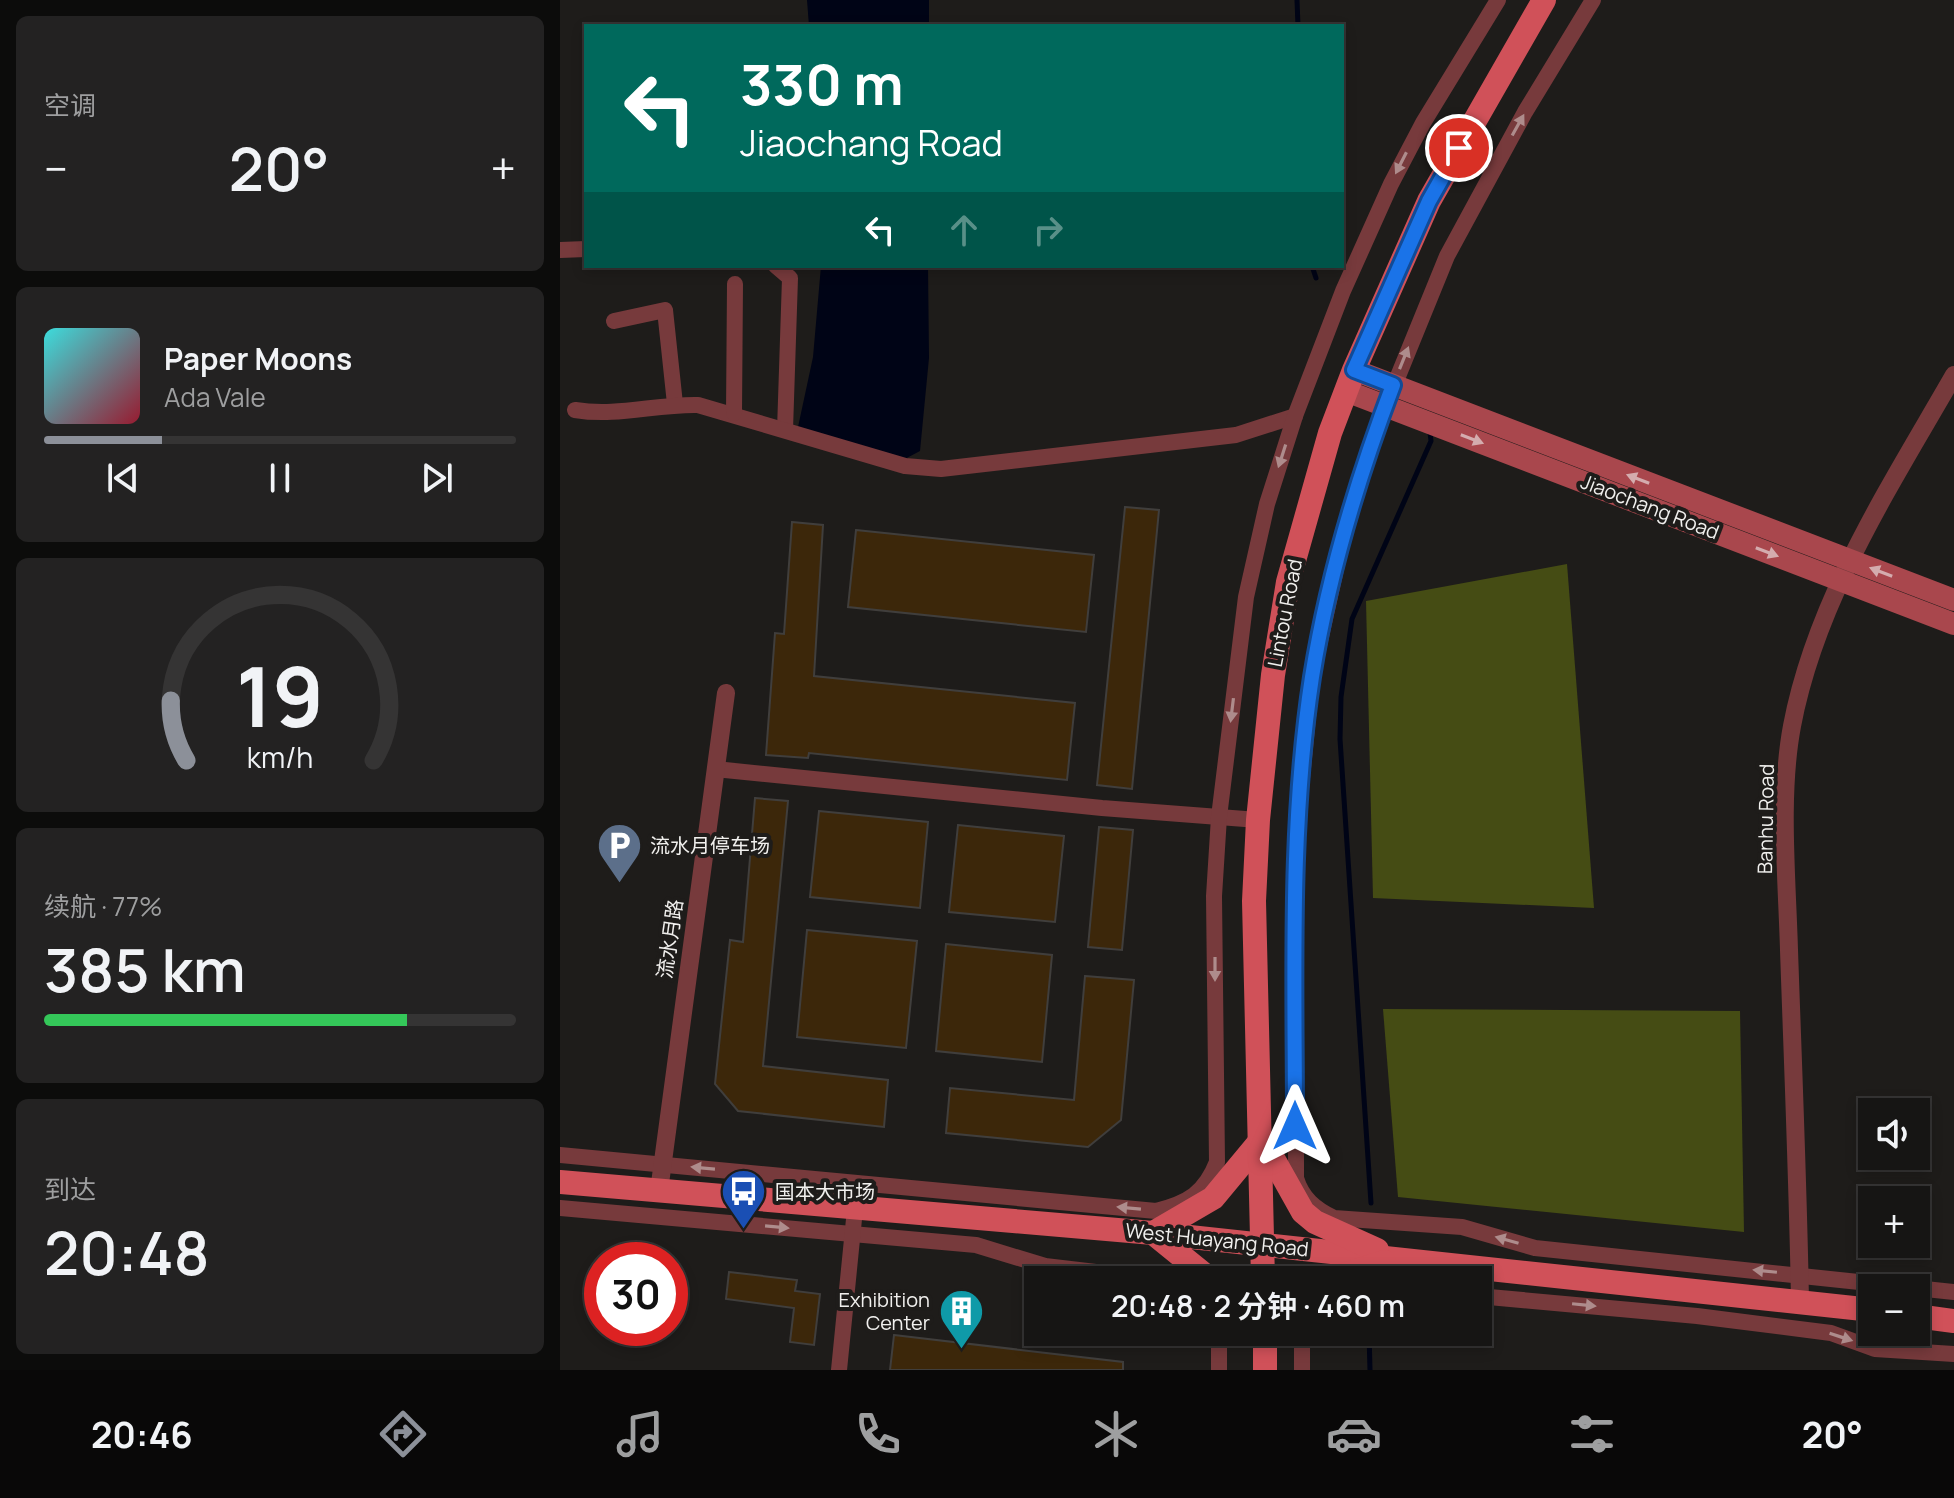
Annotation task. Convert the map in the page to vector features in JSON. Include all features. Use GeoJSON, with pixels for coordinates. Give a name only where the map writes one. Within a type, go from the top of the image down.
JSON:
{"type":"FeatureCollection","features":[{"type":"Feature","properties":{"kind":"main road","name":"Lintou Road"},"geometry":{"type":"LineString","coordinates":[[1263,1266],[1254,901],[1258,820],[1273,675],[1288,582],[1330,433],[1429,201],[1544,0]]}},
{"type":"Feature","properties":{"kind":"main road","name":"Jiaochang Road"},"geometry":{"type":"LineString","coordinates":[[1350,381],[1847,571],[1954,624]]}},
{"type":"Feature","properties":{"kind":"main road","name":"Jiaochang Road"},"geometry":{"type":"LineString","coordinates":[[1847,571],[1954,600]]}},
{"type":"Feature","properties":{"kind":"main road"},"geometry":{"type":"LineString","coordinates":[[1194,1266],[1153,1233],[1213,1198],[1262,1139],[1303,1212],[1315,1222],[1397,1259]]}},
{"type":"Feature","properties":{"kind":"main road","name":"West Huayang Road"},"geometry":{"type":"LineString","coordinates":[[560,1182],[1153,1233],[1858,1308]]}},
{"type":"Feature","properties":{"kind":"main road"},"geometry":{"type":"LineString","coordinates":[[1374,1266],[1397,1259]]}},
{"type":"Feature","properties":{"kind":"main road"},"geometry":{"type":"LineString","coordinates":[[1930,1318],[1954,1321]]}},
{"type":"Feature","properties":{"kind":"main road"},"geometry":{"type":"LineString","coordinates":[[1254,1346],[1265,1367]]}},
{"type":"Feature","properties":{"kind":"main road"},"geometry":{"type":"LineString","coordinates":[[1265,1346],[1265,1367]]}},
{"type":"Feature","properties":{"kind":"main road"},"geometry":{"type":"LineString","coordinates":[[1265,1367],[1276,1346]]}},
{"type":"Feature","properties":{"kind":"street"},"geometry":{"type":"LineString","coordinates":[[560,1155],[1156,1211],[1189,1200],[1202,1191],[1217,1162],[1214,896],[1219,817],[1246,597],[1267,504],[1295,416],[1343,291],[1391,184],[1423,123],[1498,0]]}},
{"type":"Feature","properties":{"kind":"street"},"geometry":{"type":"LineString","coordinates":[[1593,0],[1471,207],[1389,396],[1347,520],[1324,614],[1305,728],[1294,904],[1296,1178],[1300,1192],[1318,1211],[1334,1218],[1462,1227],[1535,1248],[1954,1292]]}},
{"type":"Feature","properties":{"kind":"street"},"geometry":{"type":"LineString","coordinates":[[560,250],[584,249]]}},
{"type":"Feature","properties":{"kind":"street"},"geometry":{"type":"LineString","coordinates":[[785,430],[792,272]]}},
{"type":"Feature","properties":{"kind":"street"},"geometry":{"type":"LineString","coordinates":[[734,413],[735,284]]}},
{"type":"Feature","properties":{"kind":"street"},"geometry":{"type":"LineString","coordinates":[[614,321],[665,310],[675,404]]}},
{"type":"Feature","properties":{"kind":"street","name":"Banhu Road"},"geometry":{"type":"LineString","coordinates":[[1800,1301],[1785,826],[1792,727],[1813,649],[1847,571],[1888,490],[1954,375]]}},
{"type":"Feature","properties":{"kind":"street"},"geometry":{"type":"LineString","coordinates":[[575,410],[604,415],[675,404],[698,405],[734,413],[905,466],[941,469],[1236,435],[1295,416]]}},
{"type":"Feature","properties":{"kind":"street","name":"流水月路"},"geometry":{"type":"LineString","coordinates":[[659,1191],[726,693]]}},
{"type":"Feature","properties":{"kind":"street"},"geometry":{"type":"LineString","coordinates":[[715,769],[1258,820]]}},
{"type":"Feature","properties":{"kind":"street"},"geometry":{"type":"LineString","coordinates":[[560,1208],[976,1245],[1045,1266]]}},
{"type":"Feature","properties":{"kind":"street"},"geometry":{"type":"LineString","coordinates":[[839,1370],[855,1209]]}},
{"type":"Feature","properties":{"kind":"street"},"geometry":{"type":"LineString","coordinates":[[1492,1297],[1712,1318],[1831,1333],[1875,1349],[1954,1354]]}},
{"type":"Feature","properties":{"kind":"street"},"geometry":{"type":"LineString","coordinates":[[1219,1346],[1219,1370]]}},
{"type":"Feature","properties":{"kind":"street"},"geometry":{"type":"LineString","coordinates":[[1302,1346],[1302,1370]]}},
{"type":"Feature","properties":{"kind":"green space"},"geometry":{"type":"Polygon","coordinates":[[[1567,564],[1594,908],[1373,898],[1366,601],[1567,564]]]}},
{"type":"Feature","properties":{"kind":"green space"},"geometry":{"type":"Polygon","coordinates":[[[1383,1009],[1740,1011],[1744,1232],[1398,1197],[1383,1009]]]}},
{"type":"Feature","properties":{"kind":"water"},"geometry":{"type":"Polygon","coordinates":[[[807,0],[929,0],[929,24],[809,24],[807,0]]]}},
{"type":"Feature","properties":{"kind":"water"},"geometry":{"type":"Polygon","coordinates":[[[821,268],[928,268],[929,358],[920,451],[901,461],[798,427],[813,357],[821,268]]]}},
{"type":"Feature","properties":{"kind":"building"},"geometry":{"type":"Polygon","coordinates":[[[1125,507],[1159,510],[1132,789],[1097,785],[1125,507]]]}},
{"type":"Feature","properties":{"kind":"building"},"geometry":{"type":"Polygon","coordinates":[[[792,522],[823,525],[814,676],[1075,703],[1067,780],[809,753],[808,758],[766,755],[775,633],[784,634],[792,522]]]}},
{"type":"Feature","properties":{"kind":"building"},"geometry":{"type":"Polygon","coordinates":[[[856,530],[1094,555],[1086,632],[848,607],[856,530]]]}},
{"type":"Feature","properties":{"kind":"building"},"geometry":{"type":"Polygon","coordinates":[[[755,798],[788,801],[763,1066],[888,1080],[884,1127],[738,1111],[715,1084],[730,940],[743,942],[755,798]]]}},
{"type":"Feature","properties":{"kind":"building"},"geometry":{"type":"Polygon","coordinates":[[[819,811],[928,822],[920,908],[810,897],[819,811]]]}},
{"type":"Feature","properties":{"kind":"building"},"geometry":{"type":"Polygon","coordinates":[[[958,825],[1064,836],[1055,922],[949,912],[958,825]]]}},
{"type":"Feature","properties":{"kind":"building"},"geometry":{"type":"Polygon","coordinates":[[[1099,827],[1133,830],[1122,950],[1088,947],[1099,827]]]}},
{"type":"Feature","properties":{"kind":"building"},"geometry":{"type":"Polygon","coordinates":[[[807,930],[917,941],[906,1048],[797,1037],[807,930]]]}},
{"type":"Feature","properties":{"kind":"building"},"geometry":{"type":"Polygon","coordinates":[[[946,944],[1052,955],[1042,1062],[936,1051],[946,944]]]}},
{"type":"Feature","properties":{"kind":"building"},"geometry":{"type":"Polygon","coordinates":[[[1085,976],[1134,980],[1121,1120],[1088,1147],[946,1133],[950,1088],[1074,1100],[1085,976]]]}},
{"type":"Feature","properties":{"kind":"building"},"geometry":{"type":"Polygon","coordinates":[[[729,1272],[797,1280],[795,1291],[820,1294],[814,1345],[790,1342],[794,1308],[726,1299],[729,1272]]]}},
{"type":"Feature","properties":{"kind":"building","name":"Exhibition Center"},"geometry":{"type":"Polygon","coordinates":[[[894,1335],[1123,1362],[1123,1370],[890,1370],[894,1335]]]}},
{"type":"Feature","properties":{"kind":"waterway"},"geometry":{"type":"LineString","coordinates":[[1297,0],[1298,24]]}},
{"type":"Feature","properties":{"kind":"waterway"},"geometry":{"type":"LineString","coordinates":[[1313,268],[1316,278]]}},
{"type":"Feature","properties":{"kind":"waterway"},"geometry":{"type":"LineString","coordinates":[[1371,1203],[1340,739],[1341,697],[1352,619],[1431,441],[1430,432]]}},
{"type":"Feature","properties":{"kind":"waterway"},"geometry":{"type":"LineString","coordinates":[[1369,1346],[1370,1370]]}},
{"type":"Feature","properties":{"kind":"place","name":"流水月停车场"},"geometry":{"type":"Point","coordinates":[619,885]}},
{"type":"Feature","properties":{"kind":"place","name":"国本大市场"},"geometry":{"type":"Point","coordinates":[744,1231]}},
{"type":"Feature","properties":{"kind":"place","name":"Exhibition Center"},"geometry":{"type":"Point","coordinates":[961,1351]}},
{"type":"Feature","properties":{"kind":"route"},"geometry":{"type":"LineString","coordinates":[[1295,1126],[1294,904],[1305,728],[1324,614],[1347,520],[1370,445],[1393,385],[1354,370],[1429,201],[1459,148]]}}]}
